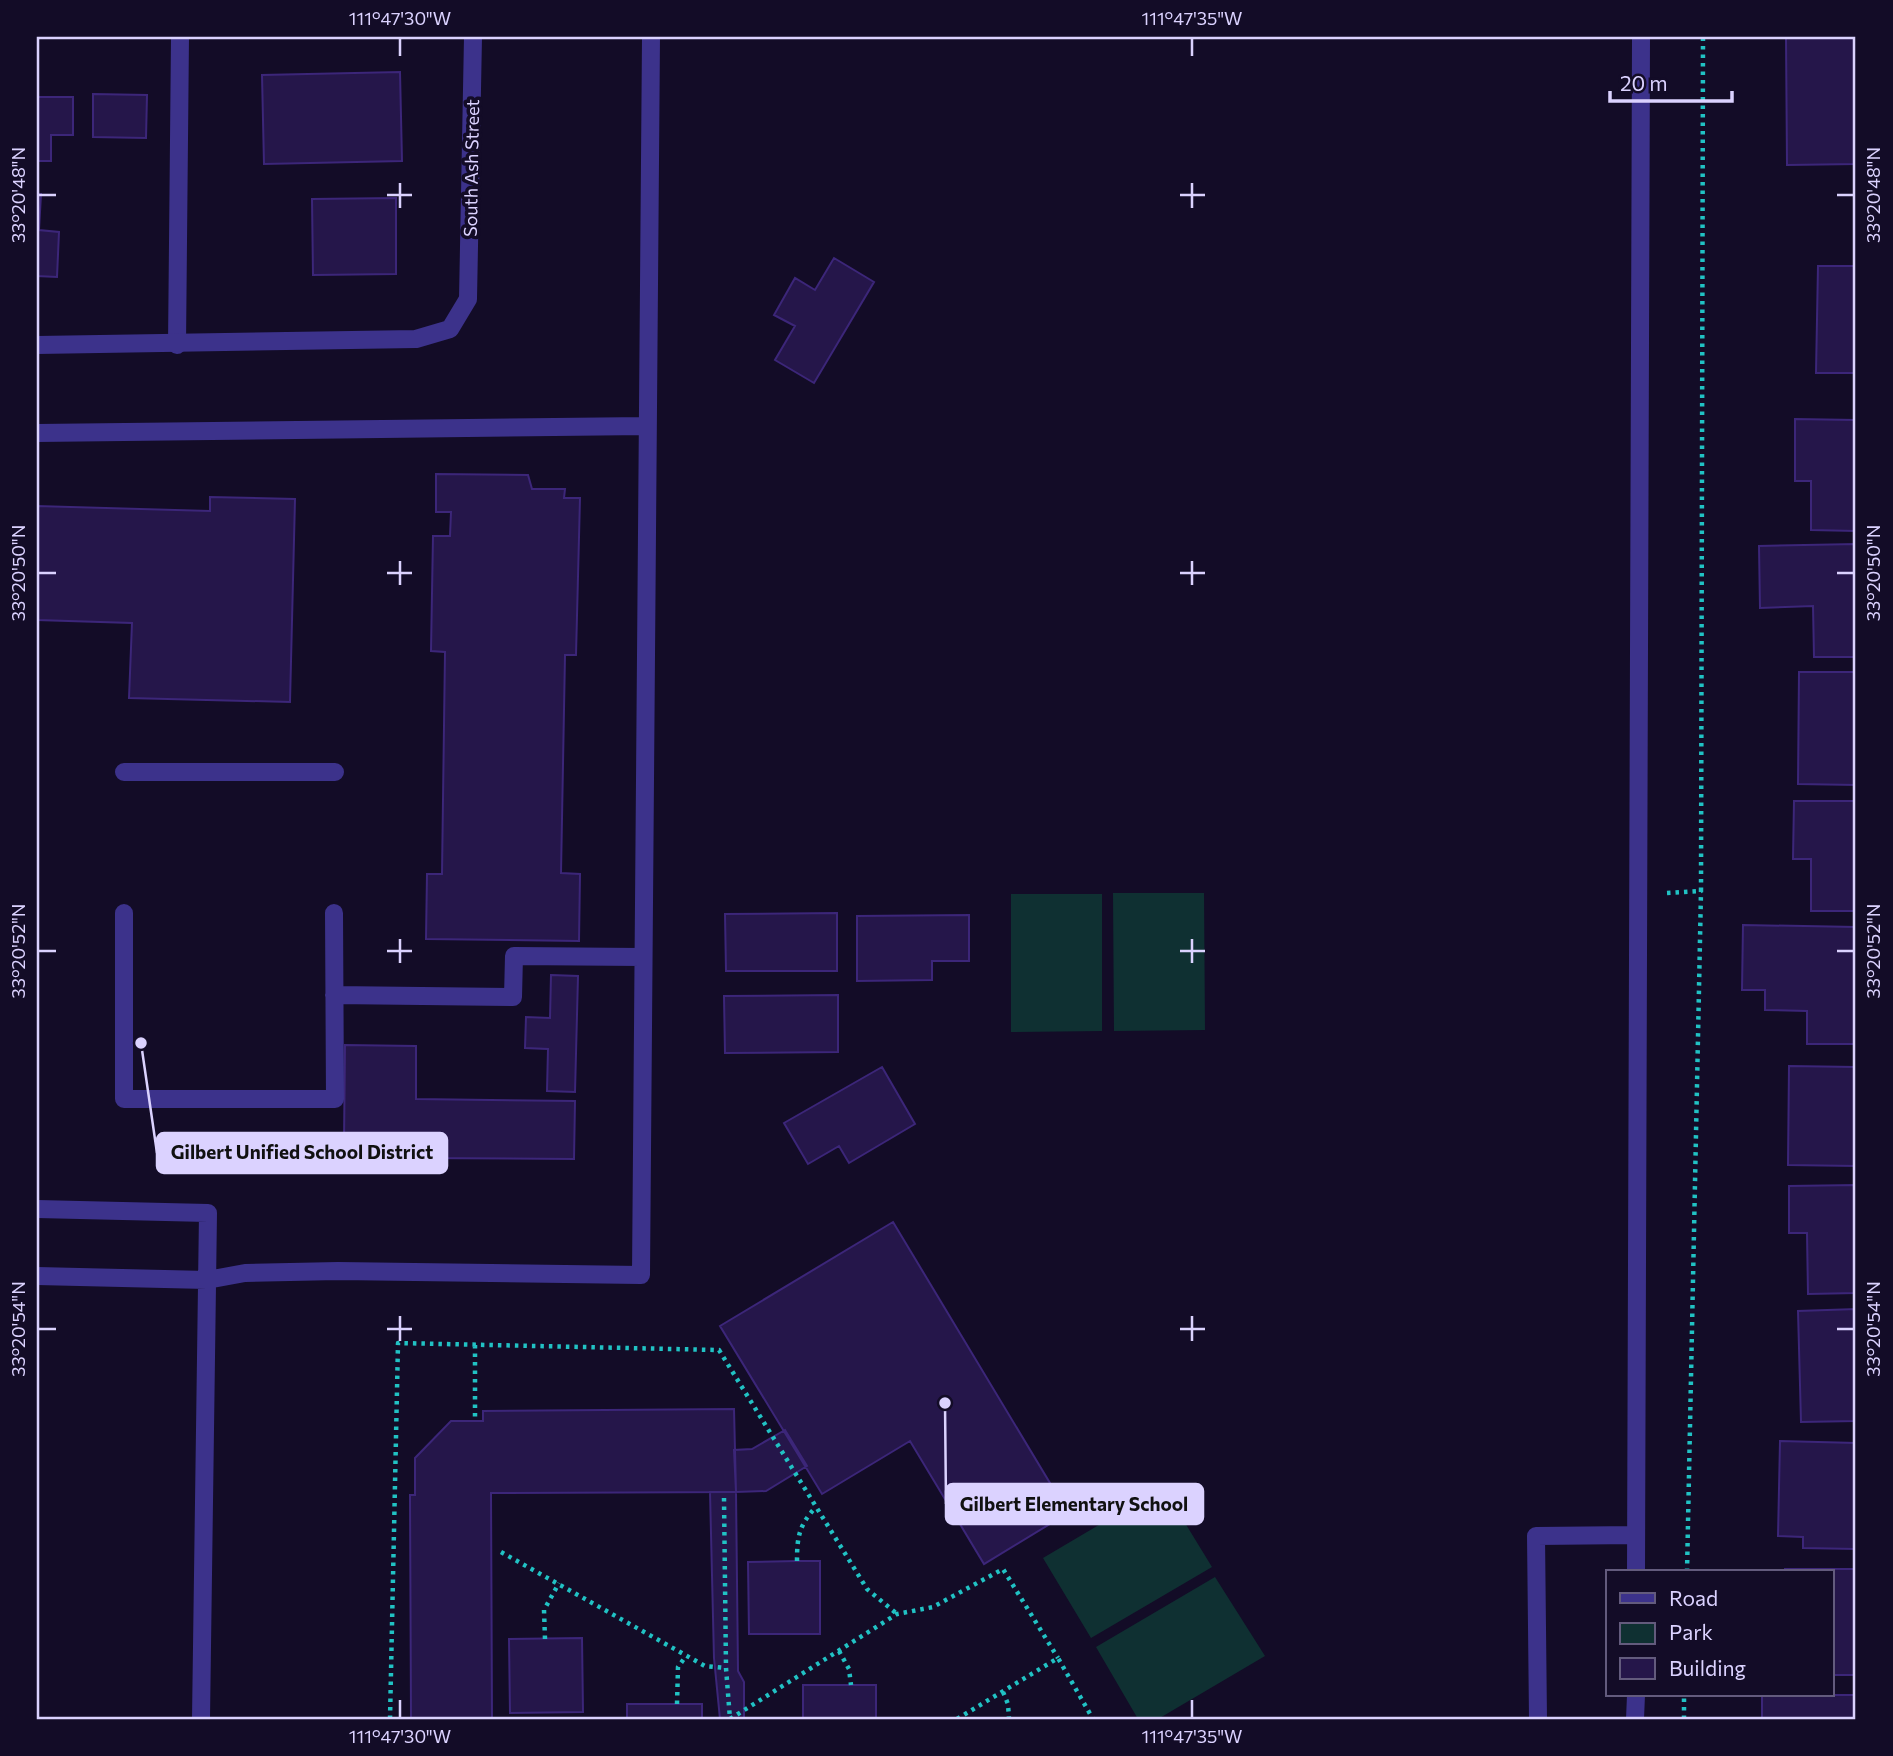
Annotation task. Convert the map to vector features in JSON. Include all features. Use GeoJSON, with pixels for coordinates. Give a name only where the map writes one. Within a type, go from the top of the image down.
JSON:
{"type":"FeatureCollection","features":[{"type":"Feature","properties":{"kind":"street"},"geometry":{"type":"LineString","coordinates":[[37,345],[177,345],[180,37]]}},
{"type":"Feature","properties":{"kind":"street","name":"South Ash Street"},"geometry":{"type":"LineString","coordinates":[[177,345],[416,339],[450,329],[468,299],[473,37]]}},
{"type":"Feature","properties":{"kind":"street"},"geometry":{"type":"LineString","coordinates":[[37,1276],[208,1280],[245,1273],[338,1271],[641,1275],[651,37]]}},
{"type":"Feature","properties":{"kind":"street"},"geometry":{"type":"LineString","coordinates":[[1636,1570],[1641,37]]}},
{"type":"Feature","properties":{"kind":"street"},"geometry":{"type":"LineString","coordinates":[[37,433],[646,426]]}},
{"type":"Feature","properties":{"kind":"street"},"geometry":{"type":"LineString","coordinates":[[124,772],[335,772]]}},
{"type":"Feature","properties":{"kind":"street"},"geometry":{"type":"LineString","coordinates":[[124,913],[124,1099],[335,1099],[334,913]]}},
{"type":"Feature","properties":{"kind":"street"},"geometry":{"type":"LineString","coordinates":[[334,995],[513,997],[514,956],[642,957]]}},
{"type":"Feature","properties":{"kind":"street"},"geometry":{"type":"LineString","coordinates":[[37,1209],[208,1213],[201,1719]]}},
{"type":"Feature","properties":{"kind":"street"},"geometry":{"type":"LineString","coordinates":[[1538,1719],[1536,1536],[1636,1535]]}},
{"type":"Feature","properties":{"kind":"street"},"geometry":{"type":"LineString","coordinates":[[1635,1719],[1636,1696]]}},
{"type":"Feature","properties":{"kind":"path"},"geometry":{"type":"LineString","coordinates":[[1687,1570],[1701,891],[1703,37]]}},
{"type":"Feature","properties":{"kind":"path"},"geometry":{"type":"LineString","coordinates":[[1638,893],[1701,891]]}},
{"type":"Feature","properties":{"kind":"path"},"geometry":{"type":"LineString","coordinates":[[390,1719],[398,1343],[719,1350],[867,1589],[897,1614]]}},
{"type":"Feature","properties":{"kind":"path"},"geometry":{"type":"LineString","coordinates":[[475,1345],[475,1421]]}},
{"type":"Feature","properties":{"kind":"path"},"geometry":{"type":"LineString","coordinates":[[724,1499],[726,1668],[730,1719],[897,1614],[933,1607],[1003,1569],[1093,1719]]}},
{"type":"Feature","properties":{"kind":"path"},"geometry":{"type":"LineString","coordinates":[[797,1561],[797,1535],[803,1521],[817,1507]]}},
{"type":"Feature","properties":{"kind":"path"},"geometry":{"type":"LineString","coordinates":[[501,1552],[705,1666],[726,1668]]}},
{"type":"Feature","properties":{"kind":"path"},"geometry":{"type":"LineString","coordinates":[[545,1639],[544,1610],[558,1584]]}},
{"type":"Feature","properties":{"kind":"path"},"geometry":{"type":"LineString","coordinates":[[839,1651],[849,1669],[851,1685]]}},
{"type":"Feature","properties":{"kind":"path"},"geometry":{"type":"LineString","coordinates":[[677,1704],[678,1667],[686,1656]]}},
{"type":"Feature","properties":{"kind":"path"},"geometry":{"type":"LineString","coordinates":[[957,1719],[1058,1658]]}},
{"type":"Feature","properties":{"kind":"path"},"geometry":{"type":"LineString","coordinates":[[1003,1692],[1008,1704],[1009,1719]]}},
{"type":"Feature","properties":{"kind":"path"},"geometry":{"type":"LineString","coordinates":[[1684,1696],[1684,1719]]}},
{"type":"Feature","properties":{"kind":"green space"},"geometry":{"type":"Polygon","coordinates":[[[1113,893],[1204,893],[1205,1030],[1114,1031],[1113,893]]]}},
{"type":"Feature","properties":{"kind":"green space"},"geometry":{"type":"Polygon","coordinates":[[[1011,894],[1102,894],[1102,1031],[1011,1032],[1011,894]]]}},
{"type":"Feature","properties":{"kind":"green space"},"geometry":{"type":"Polygon","coordinates":[[[1163,1487],[1212,1567],[1091,1638],[1043,1558],[1163,1487]]]}},
{"type":"Feature","properties":{"kind":"green space"},"geometry":{"type":"Polygon","coordinates":[[[1215,1577],[1265,1656],[1158,1719],[1138,1719],[1096,1647],[1215,1577]]]}},
{"type":"Feature","properties":{"kind":"building"},"geometry":{"type":"Polygon","coordinates":[[[1786,37],[1856,37],[1856,164],[1787,165],[1786,37]]]}},
{"type":"Feature","properties":{"kind":"building"},"geometry":{"type":"Polygon","coordinates":[[[400,72],[402,161],[264,164],[262,75],[400,72]]]}},
{"type":"Feature","properties":{"kind":"building"},"geometry":{"type":"Polygon","coordinates":[[[93,94],[147,95],[146,138],[93,137],[93,94]]]}},
{"type":"Feature","properties":{"kind":"building"},"geometry":{"type":"Polygon","coordinates":[[[37,97],[73,97],[73,135],[51,135],[51,161],[37,161],[37,97]]]}},
{"type":"Feature","properties":{"kind":"building"},"geometry":{"type":"Polygon","coordinates":[[[37,194],[41,194],[39,230],[59,232],[57,277],[37,276],[37,194]]]}},
{"type":"Feature","properties":{"kind":"building"},"geometry":{"type":"Polygon","coordinates":[[[396,198],[396,274],[313,275],[312,199],[396,198]]]}},
{"type":"Feature","properties":{"kind":"building"},"geometry":{"type":"Polygon","coordinates":[[[834,258],[874,282],[814,383],[775,360],[795,326],[774,315],[795,278],[815,290],[834,258]]]}},
{"type":"Feature","properties":{"kind":"building"},"geometry":{"type":"Polygon","coordinates":[[[1818,266],[1856,266],[1856,373],[1816,373],[1818,266]]]}},
{"type":"Feature","properties":{"kind":"building"},"geometry":{"type":"Polygon","coordinates":[[[1795,419],[1856,420],[1856,531],[1811,530],[1811,481],[1795,481],[1795,419]]]}},
{"type":"Feature","properties":{"kind":"building"},"geometry":{"type":"Polygon","coordinates":[[[436,474],[528,475],[532,489],[565,489],[564,498],[580,498],[576,655],[565,655],[561,873],[580,874],[579,941],[426,939],[427,874],[442,874],[445,652],[431,651],[433,536],[450,536],[451,512],[436,512],[436,474]]]}},
{"type":"Feature","properties":{"kind":"building"},"geometry":{"type":"Polygon","coordinates":[[[210,497],[295,499],[290,702],[129,698],[132,623],[37,620],[37,506],[210,511],[210,497]]]}},
{"type":"Feature","properties":{"kind":"building"},"geometry":{"type":"Polygon","coordinates":[[[1856,544],[1856,657],[1814,657],[1813,606],[1760,608],[1759,546],[1856,544]]]}},
{"type":"Feature","properties":{"kind":"building"},"geometry":{"type":"Polygon","coordinates":[[[1799,672],[1856,672],[1856,785],[1798,784],[1799,672]]]}},
{"type":"Feature","properties":{"kind":"building"},"geometry":{"type":"Polygon","coordinates":[[[1794,801],[1856,801],[1856,911],[1811,911],[1811,859],[1793,859],[1794,801]]]}},
{"type":"Feature","properties":{"kind":"building"},"geometry":{"type":"Polygon","coordinates":[[[837,913],[837,971],[726,971],[725,914],[837,913]]]}},
{"type":"Feature","properties":{"kind":"building"},"geometry":{"type":"Polygon","coordinates":[[[969,915],[969,961],[932,961],[932,980],[857,981],[857,916],[969,915]]]}},
{"type":"Feature","properties":{"kind":"building"},"geometry":{"type":"Polygon","coordinates":[[[1743,925],[1856,927],[1856,1044],[1807,1044],[1807,1011],[1765,1010],[1765,990],[1742,990],[1743,925]]]}},
{"type":"Feature","properties":{"kind":"building"},"geometry":{"type":"Polygon","coordinates":[[[551,975],[578,976],[575,1092],[547,1091],[548,1049],[525,1048],[526,1017],[550,1018],[551,975]]]}},
{"type":"Feature","properties":{"kind":"building"},"geometry":{"type":"Polygon","coordinates":[[[838,995],[838,1052],[725,1053],[724,996],[838,995]]]}},
{"type":"Feature","properties":{"kind":"building"},"geometry":{"type":"Polygon","coordinates":[[[345,1045],[416,1046],[416,1099],[575,1101],[574,1159],[414,1158],[414,1144],[344,1143],[345,1045]]]}},
{"type":"Feature","properties":{"kind":"building"},"geometry":{"type":"Polygon","coordinates":[[[1789,1066],[1856,1067],[1856,1166],[1788,1165],[1789,1066]]]}},
{"type":"Feature","properties":{"kind":"building"},"geometry":{"type":"Polygon","coordinates":[[[882,1067],[915,1124],[849,1163],[839,1146],[808,1164],[784,1123],[882,1067]]]}},
{"type":"Feature","properties":{"kind":"building"},"geometry":{"type":"Polygon","coordinates":[[[1856,1185],[1856,1293],[1808,1294],[1807,1233],[1789,1233],[1789,1186],[1856,1185]]]}},
{"type":"Feature","properties":{"kind":"building"},"geometry":{"type":"Polygon","coordinates":[[[893,1222],[1068,1513],[984,1564],[910,1441],[822,1494],[720,1326],[893,1222]]]}},
{"type":"Feature","properties":{"kind":"building"},"geometry":{"type":"Polygon","coordinates":[[[1856,1309],[1856,1421],[1801,1422],[1798,1311],[1856,1309]]]}},
{"type":"Feature","properties":{"kind":"building"},"geometry":{"type":"Polygon","coordinates":[[[734,1409],[736,1492],[491,1493],[492,1719],[411,1719],[410,1495],[415,1495],[415,1458],[451,1421],[483,1421],[483,1411],[734,1409]]]}},
{"type":"Feature","properties":{"kind":"building"},"geometry":{"type":"Polygon","coordinates":[[[785,1430],[807,1466],[766,1491],[736,1492],[734,1450],[752,1449],[785,1430]]]}},
{"type":"Feature","properties":{"kind":"building"},"geometry":{"type":"Polygon","coordinates":[[[1780,1441],[1856,1443],[1856,1549],[1803,1548],[1803,1537],[1778,1536],[1780,1441]]]}},
{"type":"Feature","properties":{"kind":"building"},"geometry":{"type":"Polygon","coordinates":[[[710,1492],[736,1492],[738,1671],[744,1682],[744,1719],[720,1719],[714,1658],[710,1492]]]}},
{"type":"Feature","properties":{"kind":"building"},"geometry":{"type":"Polygon","coordinates":[[[820,1561],[820,1634],[749,1634],[748,1562],[820,1561]]]}},
{"type":"Feature","properties":{"kind":"building"},"geometry":{"type":"Polygon","coordinates":[[[1856,1569],[1856,1675],[1834,1675],[1834,1570],[1785,1570],[1856,1569]]]}},
{"type":"Feature","properties":{"kind":"building"},"geometry":{"type":"Polygon","coordinates":[[[582,1638],[583,1712],[510,1713],[509,1639],[582,1638]]]}},
{"type":"Feature","properties":{"kind":"building"},"geometry":{"type":"Polygon","coordinates":[[[803,1685],[876,1685],[876,1719],[803,1719],[803,1685]]]}},
{"type":"Feature","properties":{"kind":"building"},"geometry":{"type":"Polygon","coordinates":[[[1856,1695],[1856,1719],[1762,1719],[1762,1696],[1856,1695]]]}},
{"type":"Feature","properties":{"kind":"building"},"geometry":{"type":"Polygon","coordinates":[[[627,1704],[702,1704],[702,1719],[627,1719],[627,1704]]]}},
{"type":"Feature","properties":{"kind":"place","name":"Gilbert Unified School District"},"geometry":{"type":"Point","coordinates":[141,1043]}},
{"type":"Feature","properties":{"kind":"place","name":"Gilbert Elementary School"},"geometry":{"type":"Point","coordinates":[945,1403]}}]}
